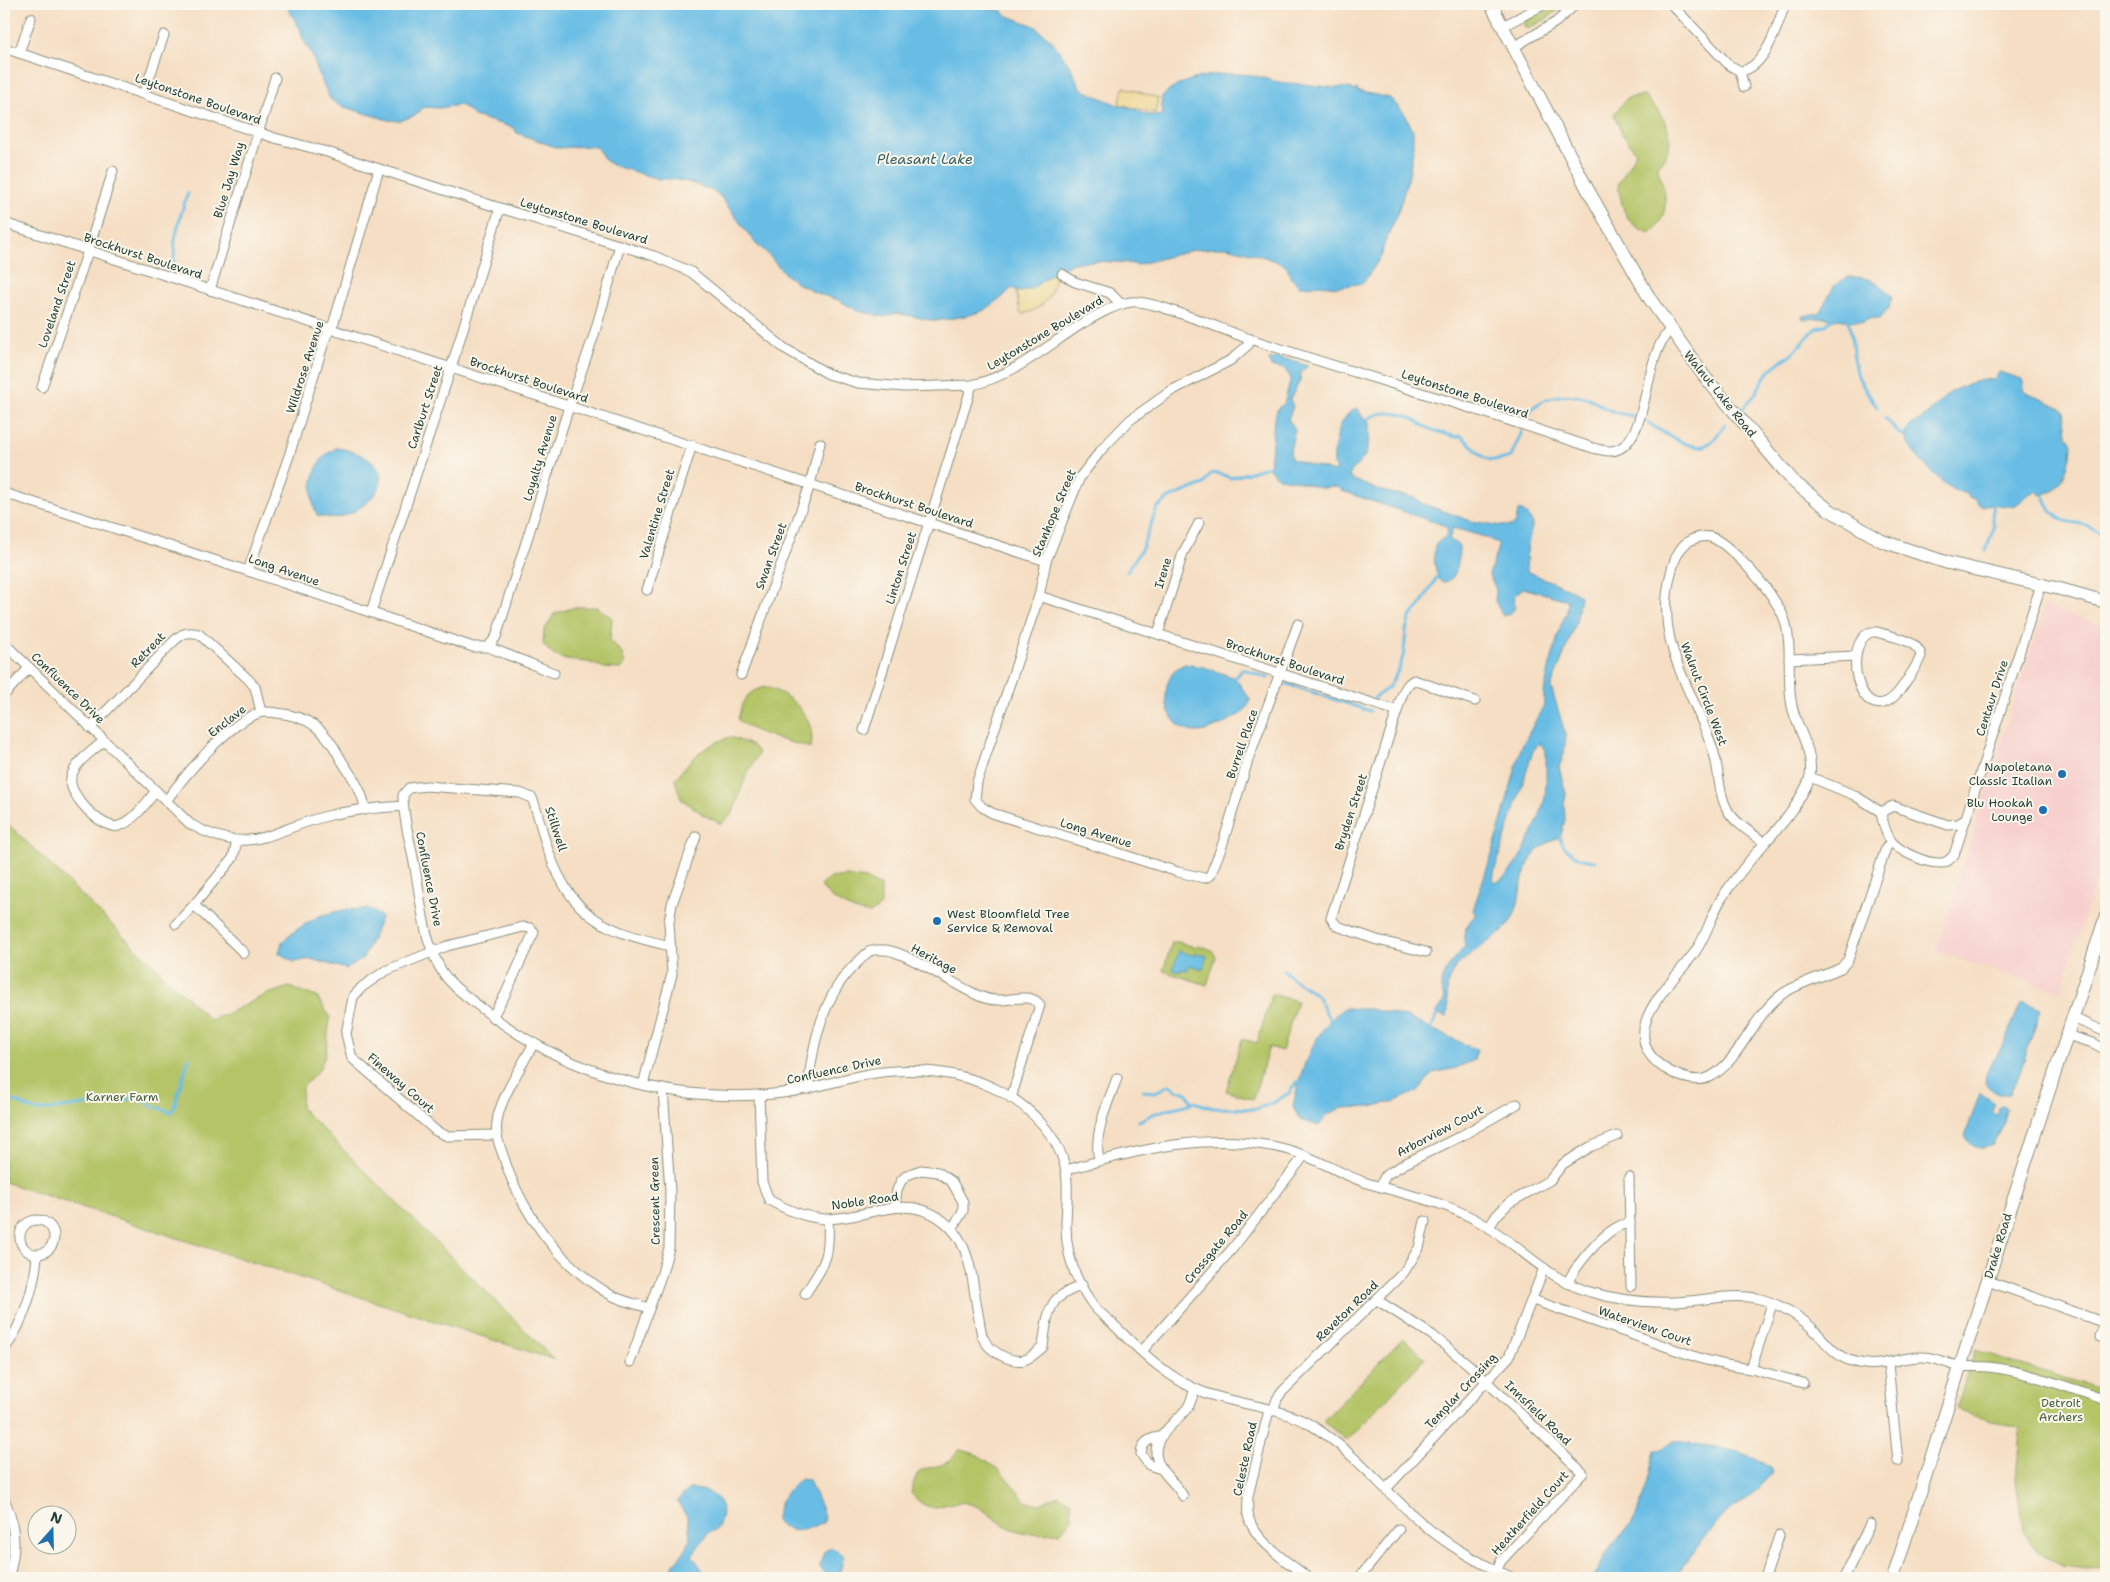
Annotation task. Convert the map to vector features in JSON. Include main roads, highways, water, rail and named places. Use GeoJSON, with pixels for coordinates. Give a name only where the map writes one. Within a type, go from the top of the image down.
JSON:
{"type":"FeatureCollection","features":[{"type":"Feature","properties":{"kind":"water","name":"Pleasant Lake"},"geometry":{"type":"Polygon","coordinates":[[[285,4],[978,4],[991,10],[1002,10],[1005,15],[1035,26],[1052,41],[1071,68],[1080,87],[1085,91],[1144,114],[1158,116],[1163,114],[1161,98],[1170,90],[1191,80],[1215,75],[1251,75],[1284,83],[1346,88],[1355,91],[1357,88],[1357,91],[1390,98],[1405,114],[1413,131],[1413,150],[1409,176],[1398,212],[1383,247],[1382,255],[1363,283],[1338,287],[1320,285],[1299,286],[1290,277],[1288,269],[1283,264],[1259,255],[1227,247],[1192,250],[1137,265],[1096,261],[1073,263],[1047,277],[1033,288],[1020,292],[1012,288],[985,310],[970,315],[935,321],[896,313],[885,317],[858,311],[838,300],[813,292],[798,284],[785,274],[765,251],[756,244],[720,196],[708,189],[681,181],[658,179],[612,165],[606,161],[596,147],[558,148],[517,133],[514,128],[474,116],[459,105],[439,108],[423,107],[416,115],[400,121],[388,120],[341,106],[330,99],[311,53],[302,37],[301,30],[285,4]]]}},
{"type":"Feature","properties":{"kind":"water"},"geometry":{"type":"Polygon","coordinates":[[[1848,277],[1873,280],[1892,296],[1889,308],[1880,319],[1871,318],[1863,322],[1826,318],[1803,319],[1802,316],[1819,313],[1835,285],[1848,277]]]}},
{"type":"Feature","properties":{"kind":"water"},"geometry":{"type":"Polygon","coordinates":[[[1278,358],[1291,360],[1308,366],[1301,372],[1300,381],[1290,399],[1293,407],[1288,419],[1295,429],[1290,451],[1291,459],[1334,472],[1337,468],[1334,465],[1336,441],[1341,424],[1351,411],[1358,408],[1362,417],[1369,421],[1367,451],[1351,472],[1349,478],[1378,490],[1415,498],[1421,503],[1471,521],[1513,526],[1516,522],[1518,511],[1523,511],[1533,523],[1526,561],[1528,572],[1574,591],[1580,596],[1576,623],[1551,687],[1566,736],[1564,754],[1559,767],[1566,794],[1564,803],[1565,820],[1561,835],[1539,849],[1531,860],[1524,875],[1516,911],[1511,921],[1494,938],[1462,961],[1452,973],[1447,989],[1447,1017],[1435,1013],[1444,1001],[1441,989],[1442,980],[1450,964],[1465,947],[1466,928],[1477,914],[1473,911],[1494,848],[1521,748],[1544,705],[1544,693],[1549,669],[1561,625],[1567,612],[1568,600],[1523,588],[1515,595],[1513,610],[1503,616],[1495,601],[1496,589],[1489,575],[1499,544],[1485,537],[1453,528],[1449,539],[1459,546],[1458,563],[1451,579],[1447,582],[1441,582],[1436,569],[1434,552],[1436,544],[1447,535],[1446,526],[1342,491],[1338,487],[1320,488],[1293,480],[1278,478],[1270,469],[1274,419],[1278,408],[1284,404],[1291,378],[1284,368],[1271,367],[1269,360],[1278,358]],[[1539,743],[1533,751],[1493,881],[1496,882],[1504,878],[1512,869],[1527,845],[1539,818],[1545,797],[1546,750],[1539,743]]]}},
{"type":"Feature","properties":{"kind":"water"},"geometry":{"type":"Polygon","coordinates":[[[1999,372],[2022,379],[2025,392],[2064,411],[2067,434],[2072,444],[2071,457],[2062,480],[2053,491],[2041,495],[2036,491],[2033,492],[2012,506],[1991,504],[1983,506],[1978,504],[1973,498],[1970,499],[1967,494],[1952,489],[1940,479],[1918,458],[1905,437],[1909,426],[1926,415],[1950,393],[1972,383],[1995,380],[1999,372]]]}},
{"type":"Feature","properties":{"kind":"water"},"geometry":{"type":"Polygon","coordinates":[[[336,448],[349,450],[370,461],[377,468],[381,476],[380,486],[374,496],[349,514],[334,518],[318,516],[312,494],[314,478],[323,458],[336,448]]]}},
{"type":"Feature","properties":{"kind":"water"},"geometry":{"type":"Polygon","coordinates":[[[1185,664],[1204,667],[1235,678],[1250,699],[1246,709],[1234,718],[1206,731],[1185,730],[1176,723],[1170,714],[1166,691],[1169,680],[1175,670],[1185,664]]]}},
{"type":"Feature","properties":{"kind":"water"},"geometry":{"type":"Polygon","coordinates":[[[370,909],[381,917],[378,925],[363,958],[346,969],[311,959],[294,962],[279,953],[282,942],[299,928],[319,916],[342,910],[370,909]]]}},
{"type":"Feature","properties":{"kind":"water"},"geometry":{"type":"Polygon","coordinates":[[[1179,951],[1195,956],[1196,953],[1207,956],[1203,969],[1189,965],[1187,971],[1181,969],[1180,972],[1173,970],[1179,951]]]}},
{"type":"Feature","properties":{"kind":"water"},"geometry":{"type":"Polygon","coordinates":[[[2021,1003],[2041,1009],[2019,1075],[2010,1094],[1999,1093],[1985,1083],[1986,1074],[2005,1041],[2021,1003]]]}},
{"type":"Feature","properties":{"kind":"water"},"geometry":{"type":"Polygon","coordinates":[[[1344,1008],[1370,1009],[1406,1017],[1477,1050],[1474,1060],[1456,1068],[1433,1073],[1418,1091],[1396,1101],[1371,1107],[1342,1108],[1328,1114],[1319,1126],[1300,1120],[1293,1107],[1304,1066],[1324,1028],[1344,1008]]]}},
{"type":"Feature","properties":{"kind":"water"},"geometry":{"type":"Polygon","coordinates":[[[1980,1093],[1995,1103],[1992,1111],[1995,1114],[1998,1115],[1999,1107],[2004,1106],[2007,1109],[2004,1121],[1993,1145],[1984,1148],[1973,1146],[1965,1136],[1980,1093]]]}},
{"type":"Feature","properties":{"kind":"water"},"geometry":{"type":"Polygon","coordinates":[[[1674,1440],[1748,1455],[1771,1468],[1772,1473],[1747,1500],[1731,1509],[1715,1524],[1674,1578],[1593,1578],[1613,1543],[1631,1525],[1637,1513],[1647,1484],[1655,1450],[1660,1450],[1674,1440]]]}},
{"type":"Feature","properties":{"kind":"water"},"geometry":{"type":"Polygon","coordinates":[[[801,1479],[809,1480],[821,1507],[824,1522],[805,1529],[794,1530],[776,1521],[780,1503],[796,1482],[801,1479]]]}},
{"type":"Feature","properties":{"kind":"water"},"geometry":{"type":"Polygon","coordinates":[[[689,1489],[706,1492],[718,1499],[722,1512],[721,1520],[717,1529],[708,1533],[692,1555],[703,1571],[702,1578],[670,1578],[673,1565],[687,1548],[690,1539],[688,1518],[677,1501],[689,1489]]]}},
{"type":"Feature","properties":{"kind":"water"},"geometry":{"type":"Polygon","coordinates":[[[831,1547],[844,1556],[839,1575],[830,1578],[819,1568],[824,1552],[831,1547]]]}},
{"type":"Feature","properties":{"kind":"waterway"},"geometry":{"type":"LineString","coordinates":[[171,268],[173,265],[177,228],[188,193]]}},
{"type":"Feature","properties":{"kind":"waterway"},"geometry":{"type":"LineString","coordinates":[[1743,408],[1754,396],[1766,375],[1774,366],[1792,354],[1815,329],[1826,325],[1832,319]]}},
{"type":"Feature","properties":{"kind":"waterway"},"geometry":{"type":"LineString","coordinates":[[1848,320],[1858,376],[1877,407]]}},
{"type":"Feature","properties":{"kind":"waterway"},"geometry":{"type":"LineString","coordinates":[[1526,418],[1531,410],[1545,400],[1570,395],[1588,398],[1612,411],[1632,416]]}},
{"type":"Feature","properties":{"kind":"waterway"},"geometry":{"type":"LineString","coordinates":[[1368,419],[1385,413],[1404,415],[1433,430],[1456,437],[1461,436],[1482,456],[1493,460],[1511,457],[1522,431]]}},
{"type":"Feature","properties":{"kind":"waterway"},"geometry":{"type":"LineString","coordinates":[[1885,418],[1899,433],[1906,436]]}},
{"type":"Feature","properties":{"kind":"waterway"},"geometry":{"type":"LineString","coordinates":[[1647,422],[1683,443],[1698,447],[1711,442],[1725,424]]}},
{"type":"Feature","properties":{"kind":"waterway"},"geometry":{"type":"LineString","coordinates":[[1127,572],[1142,548],[1157,508],[1169,498],[1204,484],[1211,474],[1217,473],[1231,478],[1270,466]]}},
{"type":"Feature","properties":{"kind":"waterway"},"geometry":{"type":"LineString","coordinates":[[2044,495],[2050,509],[2059,518],[2093,528],[2106,542]]}},
{"type":"Feature","properties":{"kind":"waterway"},"geometry":{"type":"LineString","coordinates":[[1986,551],[1994,527],[1992,517],[1994,503]]}},
{"type":"Feature","properties":{"kind":"waterway"},"geometry":{"type":"LineString","coordinates":[[1374,698],[1389,687],[1399,669],[1404,653],[1406,630],[1410,617],[1420,606],[1437,577]]}},
{"type":"Feature","properties":{"kind":"waterway"},"geometry":{"type":"LineString","coordinates":[[1235,678],[1243,669],[1268,678]]}},
{"type":"Feature","properties":{"kind":"waterway"},"geometry":{"type":"LineString","coordinates":[[1287,684],[1370,711]]}},
{"type":"Feature","properties":{"kind":"waterway"},"geometry":{"type":"LineString","coordinates":[[1559,837],[1565,847],[1573,854],[1583,859],[1595,861]]}},
{"type":"Feature","properties":{"kind":"waterway"},"geometry":{"type":"LineString","coordinates":[[1284,970],[1293,979],[1317,995],[1331,1022]]}},
{"type":"Feature","properties":{"kind":"waterway"},"geometry":{"type":"LineString","coordinates":[[1429,1034],[1437,1014]]}},
{"type":"Feature","properties":{"kind":"waterway"},"geometry":{"type":"LineString","coordinates":[[4,1101],[14,1101],[39,1111],[138,1098],[153,1106],[171,1112],[189,1058]]}},
{"type":"Feature","properties":{"kind":"waterway"},"geometry":{"type":"LineString","coordinates":[[1139,1121],[1159,1112],[1194,1102],[1213,1108],[1255,1109],[1273,1103],[1289,1093],[1297,1082],[1301,1083]]}},
{"type":"Feature","properties":{"kind":"waterway"},"geometry":{"type":"LineString","coordinates":[[1143,1091],[1155,1092],[1170,1085],[1177,1090],[1187,1093],[1192,1103]]}},
{"type":"Feature","properties":{"kind":"place","name":"Napoletana Classic Italian"},"geometry":{"type":"Point","coordinates":[2062,774]}},
{"type":"Feature","properties":{"kind":"place","name":"Blu Hookah Lounge"},"geometry":{"type":"Point","coordinates":[2043,810]}},
{"type":"Feature","properties":{"kind":"place","name":"West Bloomfield Tree Service & Removal"},"geometry":{"type":"Point","coordinates":[937,921]}},
{"type":"Feature","properties":{"kind":"park label","name":"Karner Farm"},"geometry":{"type":"Point","coordinates":[122,1097]}},
{"type":"Feature","properties":{"kind":"park label","name":"Detroit Archers"},"geometry":{"type":"Point","coordinates":[2061,1410]}}]}
